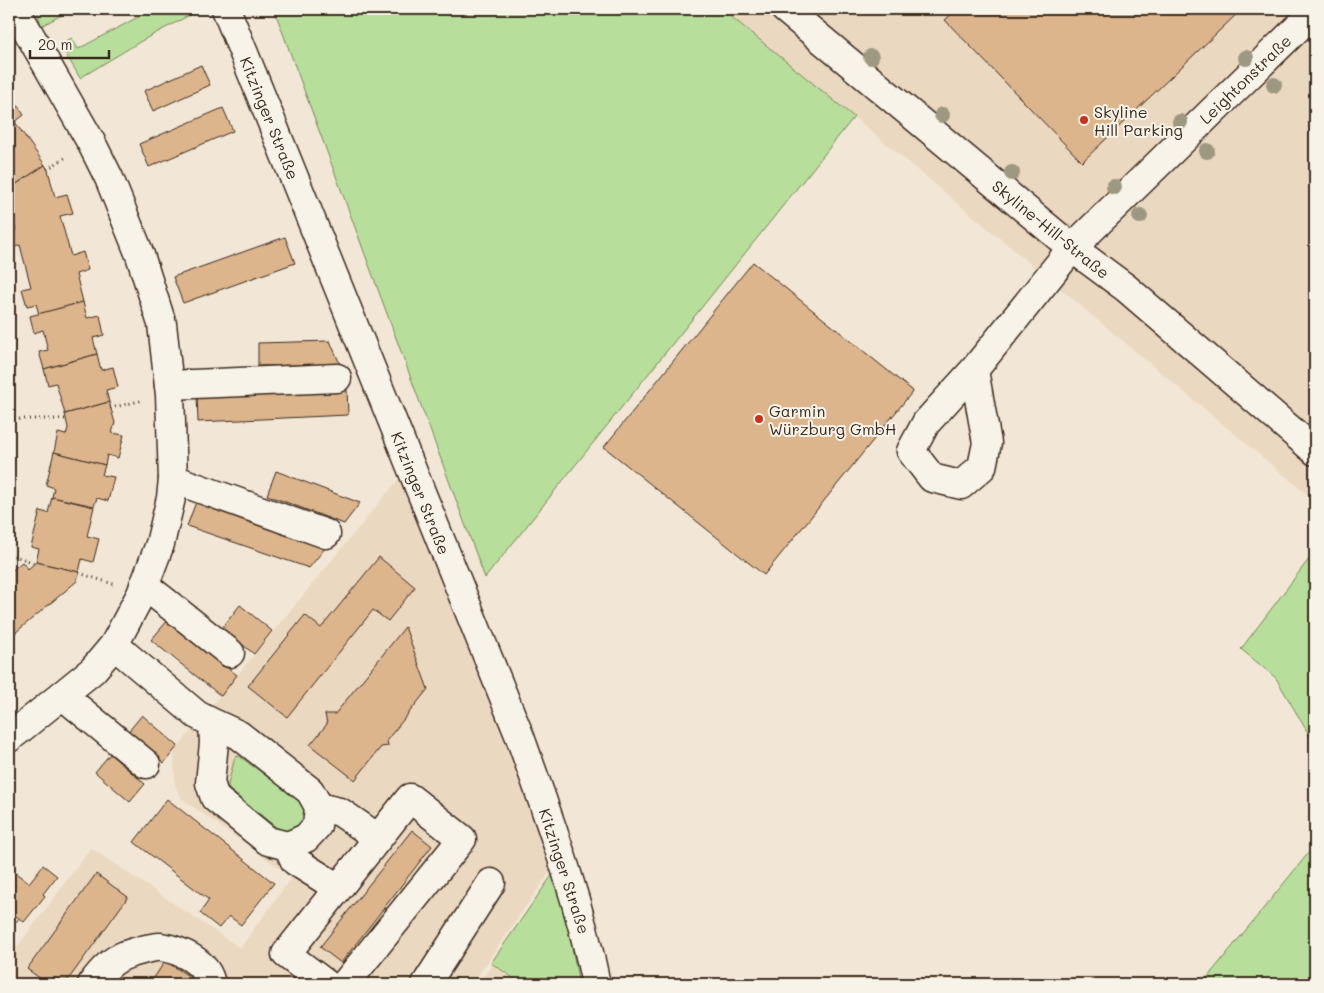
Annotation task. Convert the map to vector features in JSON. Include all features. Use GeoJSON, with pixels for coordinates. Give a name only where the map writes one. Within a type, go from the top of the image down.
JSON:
{"type":"FeatureCollection","features":[{"type":"Feature","properties":{"kind":"street"},"geometry":{"type":"LineString","coordinates":[[9,738],[93,670],[114,646],[143,589],[160,544],[172,498],[173,478],[170,390],[162,324],[140,255],[92,142],[15,9]]}},
{"type":"Feature","properties":{"kind":"street","name":"Kitzinger Straße"},"geometry":{"type":"LineString","coordinates":[[226,9],[520,737],[562,854],[587,938],[596,984]]}},
{"type":"Feature","properties":{"kind":"street","name":"Skyline-Hill-Straße"},"geometry":{"type":"LineString","coordinates":[[784,9],[1072,248],[1126,288],[1315,451]]}},
{"type":"Feature","properties":{"kind":"street","name":"Leightonstraße"},"geometry":{"type":"LineString","coordinates":[[974,370],[1072,248],[1315,11]]}},
{"type":"Feature","properties":{"kind":"street"},"geometry":{"type":"LineString","coordinates":[[170,390],[337,378]]}},
{"type":"Feature","properties":{"kind":"street"},"geometry":{"type":"LineString","coordinates":[[173,478],[326,534]]}},
{"type":"Feature","properties":{"kind":"street"},"geometry":{"type":"LineString","coordinates":[[143,589],[230,653]]}},
{"type":"Feature","properties":{"kind":"street"},"geometry":{"type":"LineString","coordinates":[[114,646],[197,715],[239,735],[310,791],[319,807],[317,826],[306,838],[288,846],[268,841],[215,798],[210,782],[214,743],[213,724]]}},
{"type":"Feature","properties":{"kind":"street"},"geometry":{"type":"LineString","coordinates":[[62,695],[146,764]]}},
{"type":"Feature","properties":{"kind":"street"},"geometry":{"type":"LineString","coordinates":[[326,984],[286,954],[410,798],[462,839],[345,984]]}},
{"type":"Feature","properties":{"kind":"street"},"geometry":{"type":"LineString","coordinates":[[319,807],[340,812],[378,838]]}},
{"type":"Feature","properties":{"kind":"street"},"geometry":{"type":"LineString","coordinates":[[288,846],[295,861],[338,888]]}},
{"type":"Feature","properties":{"kind":"street"},"geometry":{"type":"LineString","coordinates":[[426,984],[491,883]]}},
{"type":"Feature","properties":{"kind":"street"},"geometry":{"type":"LineString","coordinates":[[92,984],[99,975],[122,956],[159,947],[185,954],[202,966],[210,978],[211,984]]}},
{"type":"Feature","properties":{"kind":"path"},"geometry":{"type":"LineString","coordinates":[[110,408],[170,390]]}},
{"type":"Feature","properties":{"kind":"path"},"geometry":{"type":"LineString","coordinates":[[9,418],[65,419]]}},
{"type":"Feature","properties":{"kind":"path"},"geometry":{"type":"LineString","coordinates":[[9,554],[36,563]]}},
{"type":"Feature","properties":{"kind":"path"},"geometry":{"type":"LineString","coordinates":[[79,573],[143,589]]}},
{"type":"Feature","properties":{"kind":"path"},"geometry":{"type":"LineString","coordinates":[[9,914],[18,921]]}},
{"type":"Feature","properties":{"kind":"shaded area"},"geometry":{"type":"Polygon","coordinates":[[[722,9],[1315,9],[1315,501],[854,117],[722,9]]]}},
{"type":"Feature","properties":{"kind":"shaded area"},"geometry":{"type":"Polygon","coordinates":[[[411,464],[561,856],[472,984],[9,984],[9,958],[91,848],[240,948],[292,877],[182,799],[175,785],[174,752],[411,464]]]}},
{"type":"Feature","properties":{"kind":"shaded area"},"geometry":{"type":"Polygon","coordinates":[[[492,965],[520,984],[478,984],[492,965]]]}},
{"type":"Feature","properties":{"kind":"green space"},"geometry":{"type":"Polygon","coordinates":[[[37,9],[73,9],[41,26],[37,9]]]}},
{"type":"Feature","properties":{"kind":"green space"},"geometry":{"type":"Polygon","coordinates":[[[137,9],[201,9],[143,40],[80,78],[60,44],[72,38],[78,49],[140,16],[137,9]]]}},
{"type":"Feature","properties":{"kind":"green space"},"geometry":{"type":"Polygon","coordinates":[[[274,9],[722,9],[854,117],[485,578],[274,9]]]}},
{"type":"Feature","properties":{"kind":"green space"},"geometry":{"type":"Polygon","coordinates":[[[1315,551],[1315,745],[1276,678],[1241,649],[1315,551]]]}},
{"type":"Feature","properties":{"kind":"green space"},"geometry":{"type":"Polygon","coordinates":[[[239,756],[300,801],[306,807],[307,820],[290,833],[281,831],[231,791],[228,788],[228,784],[235,757],[239,756]]]}},
{"type":"Feature","properties":{"kind":"green space"},"geometry":{"type":"Polygon","coordinates":[[[1315,845],[1315,984],[1202,984],[1315,845]]]}},
{"type":"Feature","properties":{"kind":"green space"},"geometry":{"type":"Polygon","coordinates":[[[555,871],[579,984],[522,984],[491,963],[555,871]]]}},
{"type":"Feature","properties":{"kind":"building","name":"Skyline Hill Parking"},"geometry":{"type":"Polygon","coordinates":[[[957,9],[1242,9],[1082,162],[945,20],[957,9]]]}},
{"type":"Feature","properties":{"kind":"building"},"geometry":{"type":"Polygon","coordinates":[[[201,65],[210,85],[153,111],[144,91],[201,65]]]}},
{"type":"Feature","properties":{"kind":"building"},"geometry":{"type":"Polygon","coordinates":[[[11,96],[24,115],[15,122],[45,165],[9,189],[9,97],[11,96]]]}},
{"type":"Feature","properties":{"kind":"building"},"geometry":{"type":"Polygon","coordinates":[[[223,108],[233,131],[149,167],[139,144],[223,108]]]}},
{"type":"Feature","properties":{"kind":"building"},"geometry":{"type":"Polygon","coordinates":[[[45,165],[55,197],[67,194],[73,213],[60,216],[71,256],[83,252],[88,270],[76,274],[83,302],[39,314],[36,304],[27,306],[22,289],[31,287],[20,245],[12,248],[9,237],[9,231],[16,230],[9,202],[9,189],[45,165]]]}},
{"type":"Feature","properties":{"kind":"building"},"geometry":{"type":"Polygon","coordinates":[[[285,237],[295,263],[183,303],[173,277],[285,237]]]}},
{"type":"Feature","properties":{"kind":"building","name":"Garmin Würzburg GmbH"},"geometry":{"type":"Polygon","coordinates":[[[753,262],[913,391],[764,575],[604,447],[753,262]]]}},
{"type":"Feature","properties":{"kind":"building"},"geometry":{"type":"Polygon","coordinates":[[[83,302],[87,318],[100,315],[104,335],[93,338],[97,354],[44,369],[39,352],[48,350],[43,330],[34,333],[30,316],[83,302]]]}},
{"type":"Feature","properties":{"kind":"building"},"geometry":{"type":"Polygon","coordinates":[[[330,341],[340,364],[258,366],[258,343],[330,341]]]}},
{"type":"Feature","properties":{"kind":"building"},"geometry":{"type":"Polygon","coordinates":[[[97,354],[101,370],[113,367],[118,387],[106,390],[109,402],[65,414],[56,383],[48,385],[44,369],[97,354]]]}},
{"type":"Feature","properties":{"kind":"building"},"geometry":{"type":"Polygon","coordinates":[[[347,388],[348,415],[198,422],[197,394],[347,388]]]}},
{"type":"Feature","properties":{"kind":"building"},"geometry":{"type":"Polygon","coordinates":[[[109,402],[115,423],[112,433],[124,435],[118,458],[107,455],[105,465],[54,452],[58,433],[66,435],[68,428],[65,414],[109,402]]]}},
{"type":"Feature","properties":{"kind":"building"},"geometry":{"type":"Polygon","coordinates":[[[54,452],[105,465],[102,475],[114,477],[108,501],[97,498],[94,506],[52,497],[54,488],[46,485],[54,452]]]}},
{"type":"Feature","properties":{"kind":"building"},"geometry":{"type":"Polygon","coordinates":[[[276,471],[360,503],[344,524],[267,495],[276,471]]]}},
{"type":"Feature","properties":{"kind":"building"},"geometry":{"type":"Polygon","coordinates":[[[52,497],[94,507],[87,536],[99,539],[93,562],[82,559],[79,572],[36,562],[39,549],[31,547],[40,511],[48,513],[52,497]]]}},
{"type":"Feature","properties":{"kind":"building"},"geometry":{"type":"Polygon","coordinates":[[[196,502],[326,547],[309,568],[187,526],[196,502]]]}},
{"type":"Feature","properties":{"kind":"building"},"geometry":{"type":"Polygon","coordinates":[[[379,557],[415,587],[388,621],[373,610],[287,717],[248,686],[305,615],[321,628],[379,557]]]}},
{"type":"Feature","properties":{"kind":"building"},"geometry":{"type":"Polygon","coordinates":[[[22,562],[28,569],[36,562],[79,572],[77,581],[9,638],[9,573],[22,562]]]}},
{"type":"Feature","properties":{"kind":"building"},"geometry":{"type":"Polygon","coordinates":[[[240,605],[272,631],[254,654],[222,628],[240,605]]]}},
{"type":"Feature","properties":{"kind":"building"},"geometry":{"type":"Polygon","coordinates":[[[168,620],[237,675],[221,696],[151,640],[168,620]]]}},
{"type":"Feature","properties":{"kind":"building"},"geometry":{"type":"Polygon","coordinates":[[[405,627],[428,689],[387,740],[388,746],[381,747],[355,780],[310,745],[327,724],[325,714],[335,714],[405,627]]]}},
{"type":"Feature","properties":{"kind":"building"},"geometry":{"type":"Polygon","coordinates":[[[142,715],[178,746],[164,763],[128,732],[142,715]]]}},
{"type":"Feature","properties":{"kind":"building"},"geometry":{"type":"Polygon","coordinates":[[[110,754],[145,784],[130,802],[95,772],[110,754]]]}},
{"type":"Feature","properties":{"kind":"building"},"geometry":{"type":"Polygon","coordinates":[[[167,799],[274,883],[241,925],[229,916],[219,928],[200,913],[209,900],[134,842],[167,799]]]}},
{"type":"Feature","properties":{"kind":"building"},"geometry":{"type":"Polygon","coordinates":[[[412,830],[432,846],[341,963],[320,947],[412,830]]]}},
{"type":"Feature","properties":{"kind":"building"},"geometry":{"type":"Polygon","coordinates":[[[43,865],[57,876],[43,894],[45,896],[24,922],[9,911],[9,876],[13,871],[29,883],[43,865]]]}},
{"type":"Feature","properties":{"kind":"building"},"geometry":{"type":"Polygon","coordinates":[[[96,874],[128,897],[65,984],[48,984],[27,969],[96,874]]]}},
{"type":"Feature","properties":{"kind":"building"},"geometry":{"type":"Polygon","coordinates":[[[165,961],[200,983],[150,984],[165,961]]]}},
{"type":"Feature","properties":{"kind":"place","name":"Skyline Hill Parking"},"geometry":{"type":"Point","coordinates":[1084,120]}},
{"type":"Feature","properties":{"kind":"place","name":"Garmin Würzburg GmbH"},"geometry":{"type":"Point","coordinates":[759,419]}}]}
